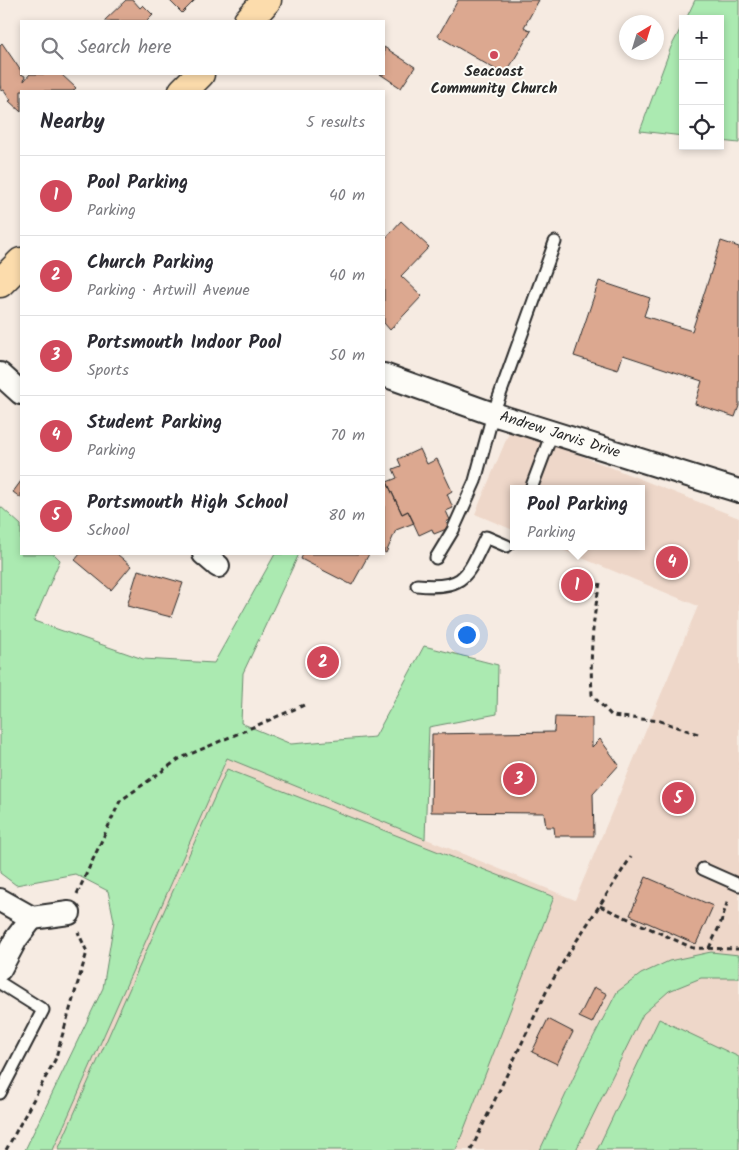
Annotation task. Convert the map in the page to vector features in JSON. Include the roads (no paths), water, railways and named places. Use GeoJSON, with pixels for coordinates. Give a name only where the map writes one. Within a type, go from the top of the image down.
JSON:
{"type":"FeatureCollection","features":[{"type":"Feature","properties":{"kind":"main road"},"geometry":{"type":"LineString","coordinates":[[249,20],[267,0]]}},
{"type":"Feature","properties":{"kind":"main road"},"geometry":{"type":"LineString","coordinates":[[184,90],[199,75]]}},
{"type":"Feature","properties":{"kind":"main road"},"geometry":{"type":"LineString","coordinates":[[0,283],[20,263]]}},
{"type":"Feature","properties":{"kind":"street"},"geometry":{"type":"LineString","coordinates":[[0,374],[20,392]]}},
{"type":"Feature","properties":{"kind":"street","name":"Andrew Jarvis Drive"},"geometry":{"type":"LineString","coordinates":[[385,375],[493,414],[739,491]]}},
{"type":"Feature","properties":{"kind":"street"},"geometry":{"type":"LineString","coordinates":[[0,900],[32,918],[69,913]]}},
{"type":"Feature","properties":{"kind":"street"},"geometry":{"type":"LineString","coordinates":[[0,969],[16,938],[32,918]]}},
{"type":"Feature","properties":{"kind":"lane"},"geometry":{"type":"LineString","coordinates":[[436,558],[454,530],[475,481],[493,414],[555,242]]}},
{"type":"Feature","properties":{"kind":"lane"},"geometry":{"type":"LineString","coordinates":[[532,485],[552,433]]}},
{"type":"Feature","properties":{"kind":"lane"},"geometry":{"type":"LineString","coordinates":[[417,585],[438,587],[454,583],[467,574],[486,537],[507,546]]}},
{"type":"Feature","properties":{"kind":"lane"},"geometry":{"type":"LineString","coordinates":[[703,869],[739,885]]}},
{"type":"Feature","properties":{"kind":"lane"},"geometry":{"type":"LineString","coordinates":[[0,982],[43,1010],[0,1093]]}},
{"type":"Feature","properties":{"kind":"place","name":"Seacoast Community Church"},"geometry":{"type":"Point","coordinates":[494,55]}},
{"type":"Feature","properties":{"kind":"place","name":"Student Parking"},"geometry":{"type":"Point","coordinates":[672,562]}},
{"type":"Feature","properties":{"kind":"place","name":"Pool Parking"},"geometry":{"type":"Point","coordinates":[577,585]}},
{"type":"Feature","properties":{"kind":"place","name":"Church Parking"},"geometry":{"type":"Point","coordinates":[323,662]}},
{"type":"Feature","properties":{"kind":"place","name":"Portsmouth Indoor Pool"},"geometry":{"type":"Point","coordinates":[519,779]}},
{"type":"Feature","properties":{"kind":"place","name":"Portsmouth High School"},"geometry":{"type":"Point","coordinates":[678,798]}}]}
